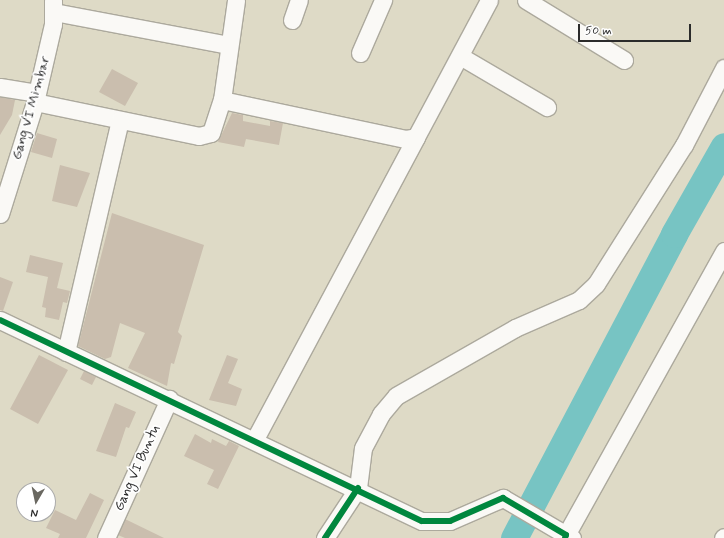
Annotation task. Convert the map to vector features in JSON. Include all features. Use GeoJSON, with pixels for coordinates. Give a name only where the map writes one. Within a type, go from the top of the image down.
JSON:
{"type":"FeatureCollection","features":[{"type":"Feature","properties":{"kind":"street"},"geometry":{"type":"LineString","coordinates":[[0,87],[120,120],[206,135],[215,125],[222,100],[228,45],[236,0]]}},
{"type":"Feature","properties":{"kind":"street"},"geometry":{"type":"LineString","coordinates":[[292,20],[299,0]]}},
{"type":"Feature","properties":{"kind":"street"},"geometry":{"type":"LineString","coordinates":[[360,53],[383,0]]}},
{"type":"Feature","properties":{"kind":"street"},"geometry":{"type":"LineString","coordinates":[[255,440],[489,0]]}},
{"type":"Feature","properties":{"kind":"street"},"geometry":{"type":"LineString","coordinates":[[526,0],[624,60]]}},
{"type":"Feature","properties":{"kind":"street"},"geometry":{"type":"LineString","coordinates":[[53,6],[228,45]]}},
{"type":"Feature","properties":{"kind":"street","name":"Gang VI Mimbar"},"geometry":{"type":"LineString","coordinates":[[0,214],[36,98],[53,6]]}},
{"type":"Feature","properties":{"kind":"street"},"geometry":{"type":"LineString","coordinates":[[460,56],[547,107]]}},
{"type":"Feature","properties":{"kind":"street"},"geometry":{"type":"LineString","coordinates":[[325,538],[358,488],[363,448],[381,414],[396,396],[515,328],[579,300],[596,284],[680,151],[724,68]]}},
{"type":"Feature","properties":{"kind":"street"},"geometry":{"type":"LineString","coordinates":[[222,100],[405,139],[416,137]]}},
{"type":"Feature","properties":{"kind":"street"},"geometry":{"type":"LineString","coordinates":[[66,352],[120,120]]}},
{"type":"Feature","properties":{"kind":"street"},"geometry":{"type":"LineString","coordinates":[[0,320],[432,523],[450,521],[500,498],[514,502],[568,537],[724,251]]}},
{"type":"Feature","properties":{"kind":"street","name":"Gang VI Buntu"},"geometry":{"type":"LineString","coordinates":[[106,538],[168,399]]}},
{"type":"Feature","properties":{"kind":"building"},"geometry":{"type":"Polygon","coordinates":[[[112,69],[138,83],[125,106],[99,92],[112,69]]]}},
{"type":"Feature","properties":{"kind":"building"},"geometry":{"type":"Polygon","coordinates":[[[0,97],[15,100],[12,115],[0,135],[0,97]]]}},
{"type":"Feature","properties":{"kind":"building"},"geometry":{"type":"Polygon","coordinates":[[[232,113],[243,115],[243,121],[270,126],[270,121],[283,123],[279,145],[246,139],[244,147],[218,142],[232,113]]]}},
{"type":"Feature","properties":{"kind":"building"},"geometry":{"type":"Polygon","coordinates":[[[37,133],[57,139],[52,158],[31,152],[37,133]]]}},
{"type":"Feature","properties":{"kind":"building"},"geometry":{"type":"Polygon","coordinates":[[[60,165],[90,173],[77,207],[52,201],[60,165]]]}},
{"type":"Feature","properties":{"kind":"building"},"geometry":{"type":"Polygon","coordinates":[[[112,213],[204,245],[178,332],[182,336],[174,364],[171,363],[167,386],[128,368],[145,333],[120,323],[111,357],[105,359],[78,346],[112,213]]]}},
{"type":"Feature","properties":{"kind":"building"},"geometry":{"type":"Polygon","coordinates":[[[30,255],[63,263],[57,288],[70,291],[67,303],[63,302],[59,320],[45,317],[46,308],[42,307],[48,277],[26,272],[30,255]]]}},
{"type":"Feature","properties":{"kind":"building"},"geometry":{"type":"Polygon","coordinates":[[[0,277],[13,282],[3,311],[0,310],[0,277]]]}},
{"type":"Feature","properties":{"kind":"building"},"geometry":{"type":"Polygon","coordinates":[[[39,355],[68,370],[38,424],[10,409],[39,355]]]}},
{"type":"Feature","properties":{"kind":"building"},"geometry":{"type":"Polygon","coordinates":[[[227,355],[238,359],[228,383],[242,389],[236,406],[209,400],[227,355]]]}},
{"type":"Feature","properties":{"kind":"building"},"geometry":{"type":"Polygon","coordinates":[[[84,371],[96,377],[92,385],[80,379],[84,371]]]}},
{"type":"Feature","properties":{"kind":"building"},"geometry":{"type":"Polygon","coordinates":[[[115,403],[136,412],[129,428],[126,427],[116,457],[96,451],[115,403]]]}},
{"type":"Feature","properties":{"kind":"building"},"geometry":{"type":"Polygon","coordinates":[[[195,434],[211,443],[212,439],[226,446],[229,441],[239,446],[218,489],[207,484],[214,470],[184,456],[195,434]]]}},
{"type":"Feature","properties":{"kind":"building"},"geometry":{"type":"Polygon","coordinates":[[[90,493],[104,500],[86,538],[58,538],[60,534],[46,528],[49,522],[56,522],[56,510],[76,520],[90,493]]]}},
{"type":"Feature","properties":{"kind":"building"},"geometry":{"type":"Polygon","coordinates":[[[125,519],[164,538],[125,538],[118,535],[125,519]]]}},
{"type":"Feature","properties":{"kind":"waterway"},"geometry":{"type":"LineString","coordinates":[[514,538],[674,234],[724,146]]}},
{"type":"Feature","properties":{"kind":"cycle path"},"geometry":{"type":"LineString","coordinates":[[0,320],[422,521],[450,521],[503,498],[566,535],[565,538]]}},
{"type":"Feature","properties":{"kind":"cycle path"},"geometry":{"type":"LineString","coordinates":[[325,538],[358,488]]}}]}
